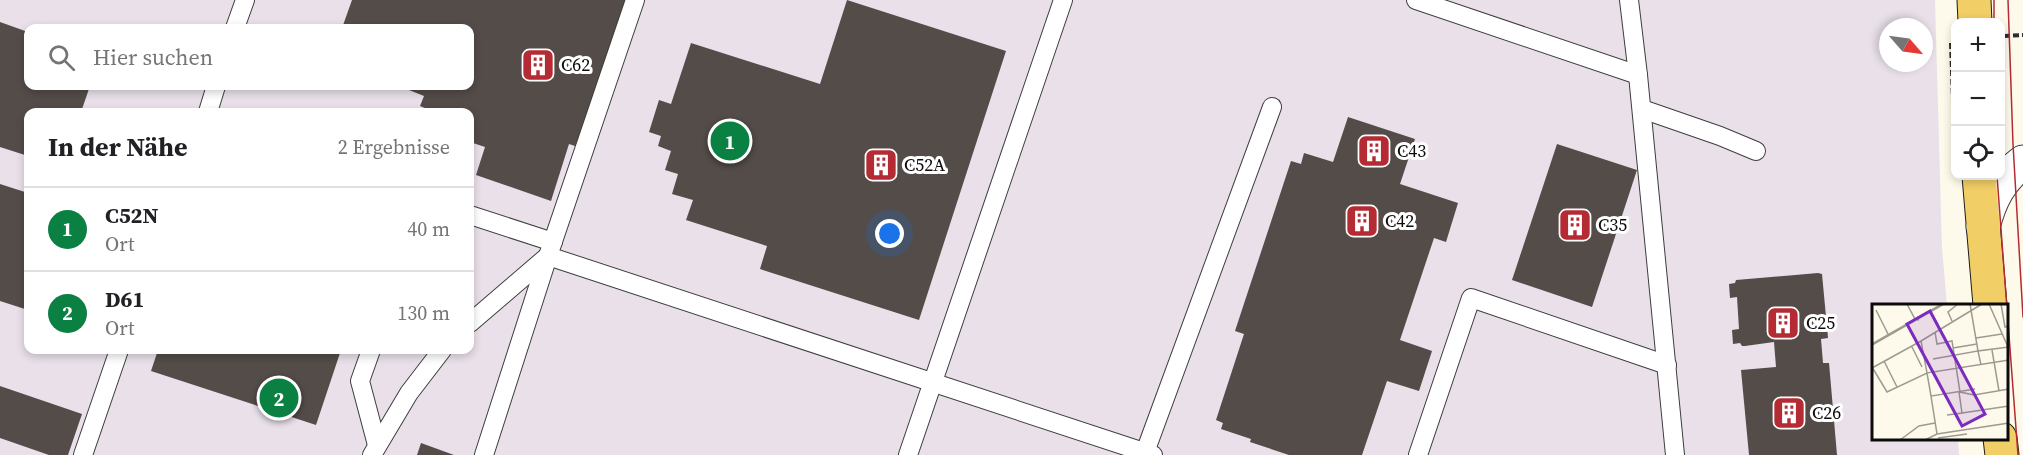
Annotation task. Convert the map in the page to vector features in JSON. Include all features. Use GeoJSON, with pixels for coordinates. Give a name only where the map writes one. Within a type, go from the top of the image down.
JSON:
{"type":"FeatureCollection","features":[{"type":"Feature","properties":{"kind":"main road"},"geometry":{"type":"LineString","coordinates":[[1967,18],[1974,0]]}},
{"type":"Feature","properties":{"kind":"main road"},"geometry":{"type":"LineString","coordinates":[[1979,180],[1990,304]]}},
{"type":"Feature","properties":{"kind":"main road"},"geometry":{"type":"LineString","coordinates":[[2000,440],[2002,455]]}},
{"type":"Feature","properties":{"kind":"street"},"geometry":{"type":"LineString","coordinates":[[1983,227],[1989,204],[1998,187],[2009,173],[2023,162]]}},
{"type":"Feature","properties":{"kind":"lane"},"geometry":{"type":"LineString","coordinates":[[236,24],[245,0]]}},
{"type":"Feature","properties":{"kind":"lane"},"geometry":{"type":"LineString","coordinates":[[484,455],[550,249],[635,0]]}},
{"type":"Feature","properties":{"kind":"lane"},"geometry":{"type":"LineString","coordinates":[[908,455],[1063,0]]}},
{"type":"Feature","properties":{"kind":"lane"},"geometry":{"type":"LineString","coordinates":[[1416,0],[1638,75]]}},
{"type":"Feature","properties":{"kind":"lane"},"geometry":{"type":"LineString","coordinates":[[1629,0],[1642,109],[1675,455]]}},
{"type":"Feature","properties":{"kind":"lane"},"geometry":{"type":"LineString","coordinates":[[209,108],[215,90]]}},
{"type":"Feature","properties":{"kind":"lane"},"geometry":{"type":"LineString","coordinates":[[474,217],[550,249],[932,383],[1147,454],[1272,107]]}},
{"type":"Feature","properties":{"kind":"lane"},"geometry":{"type":"LineString","coordinates":[[1642,109],[1756,151]]}},
{"type":"Feature","properties":{"kind":"lane"},"geometry":{"type":"LineString","coordinates":[[474,319],[550,249]]}},
{"type":"Feature","properties":{"kind":"lane"},"geometry":{"type":"LineString","coordinates":[[1418,455],[1471,298],[1667,365]]}},
{"type":"Feature","properties":{"kind":"lane"},"geometry":{"type":"LineString","coordinates":[[83,455],[118,354]]}},
{"type":"Feature","properties":{"kind":"lane"},"geometry":{"type":"LineString","coordinates":[[370,354],[360,381],[374,450]]}},
{"type":"Feature","properties":{"kind":"lane"},"geometry":{"type":"LineString","coordinates":[[374,450],[409,393],[439,354]]}},
{"type":"Feature","properties":{"kind":"path"},"geometry":{"type":"LineString","coordinates":[[2005,36],[2023,35]]}},
{"type":"Feature","properties":{"kind":"path"},"geometry":{"type":"LineString","coordinates":[[1958,126],[1961,72]]}},
{"type":"Feature","properties":{"kind":"shaded area"},"geometry":{"type":"Polygon","coordinates":[[[0,0],[1935,0],[1942,248],[1947,304],[1872,304],[1872,440],[1958,440],[1959,455],[0,455],[0,0]]]}},
{"type":"Feature","properties":{"kind":"building","name":"C62"},"geometry":{"type":"Polygon","coordinates":[[[352,0],[628,0],[581,148],[569,144],[551,201],[476,175],[485,147],[474,143],[474,108],[425,108],[420,106],[424,96],[409,90],[474,90],[474,24],[343,24],[352,0]]]}},
{"type":"Feature","properties":{"kind":"building","name":"C52A"},"geometry":{"type":"Polygon","coordinates":[[[847,0],[1006,51],[919,320],[760,269],[767,246],[686,220],[693,200],[672,194],[678,174],[665,170],[671,151],[658,146],[661,136],[649,132],[659,100],[671,104],[691,43],[820,84],[847,0]]]}},
{"type":"Feature","properties":{"kind":"building"},"geometry":{"type":"Polygon","coordinates":[[[0,22],[24,31],[24,90],[89,90],[82,108],[24,108],[24,155],[0,147],[0,22]]]}},
{"type":"Feature","properties":{"kind":"building"},"geometry":{"type":"Polygon","coordinates":[[[1348,117],[1415,139],[1400,184],[1458,203],[1446,242],[1434,238],[1400,340],[1432,351],[1419,391],[1387,381],[1362,455],[1289,455],[1221,429],[1223,423],[1216,420],[1244,334],[1235,331],[1291,161],[1301,164],[1304,153],[1333,162],[1348,117]]]}},
{"type":"Feature","properties":{"kind":"building","name":"C35"},"geometry":{"type":"Polygon","coordinates":[[[1557,144],[1637,170],[1592,307],[1512,280],[1557,144]]]}},
{"type":"Feature","properties":{"kind":"building"},"geometry":{"type":"Polygon","coordinates":[[[0,184],[24,192],[24,309],[0,301],[0,184]]]}},
{"type":"Feature","properties":{"kind":"building"},"geometry":{"type":"Polygon","coordinates":[[[1822,274],[1828,338],[1821,339],[1823,363],[1829,363],[1837,455],[1749,455],[1741,370],[1776,367],[1774,342],[1745,346],[1740,343],[1733,344],[1732,330],[1739,329],[1737,297],[1730,298],[1729,284],[1735,283],[1736,280],[1822,274]]]}},
{"type":"Feature","properties":{"kind":"building"},"geometry":{"type":"Polygon","coordinates":[[[157,354],[340,354],[316,425],[151,371],[157,354]]]}},
{"type":"Feature","properties":{"kind":"building"},"geometry":{"type":"Polygon","coordinates":[[[0,386],[82,414],[68,455],[49,455],[0,438],[0,386]]]}},
{"type":"Feature","properties":{"kind":"building"},"geometry":{"type":"Polygon","coordinates":[[[421,443],[454,455],[417,455],[421,443]]]}},
{"type":"Feature","properties":{"kind":"tram line"},"geometry":{"type":"LineString","coordinates":[[1994,0],[1994,18]]}},
{"type":"Feature","properties":{"kind":"tram line"},"geometry":{"type":"LineString","coordinates":[[2008,0],[2013,144],[2023,317]]}},
{"type":"Feature","properties":{"kind":"tram line"},"geometry":{"type":"LineString","coordinates":[[1997,180],[2007,304]]}},
{"type":"Feature","properties":{"kind":"tram line"},"geometry":{"type":"LineString","coordinates":[[2008,322],[2018,455]]}},
{"type":"Feature","properties":{"kind":"place","name":"C62"},"geometry":{"type":"Point","coordinates":[538,65]}},
{"type":"Feature","properties":{"kind":"place","name":"C52N"},"geometry":{"type":"Point","coordinates":[730,141]}},
{"type":"Feature","properties":{"kind":"place","name":"C43"},"geometry":{"type":"Point","coordinates":[1374,151]}},
{"type":"Feature","properties":{"kind":"place","name":"C52A"},"geometry":{"type":"Point","coordinates":[881,165]}},
{"type":"Feature","properties":{"kind":"place","name":"C42"},"geometry":{"type":"Point","coordinates":[1362,221]}},
{"type":"Feature","properties":{"kind":"place","name":"C35"},"geometry":{"type":"Point","coordinates":[1575,225]}},
{"type":"Feature","properties":{"kind":"place","name":"C25"},"geometry":{"type":"Point","coordinates":[1783,323]}},
{"type":"Feature","properties":{"kind":"place","name":"D61"},"geometry":{"type":"Point","coordinates":[279,398]}},
{"type":"Feature","properties":{"kind":"place","name":"C26"},"geometry":{"type":"Point","coordinates":[1789,413]}}]}
